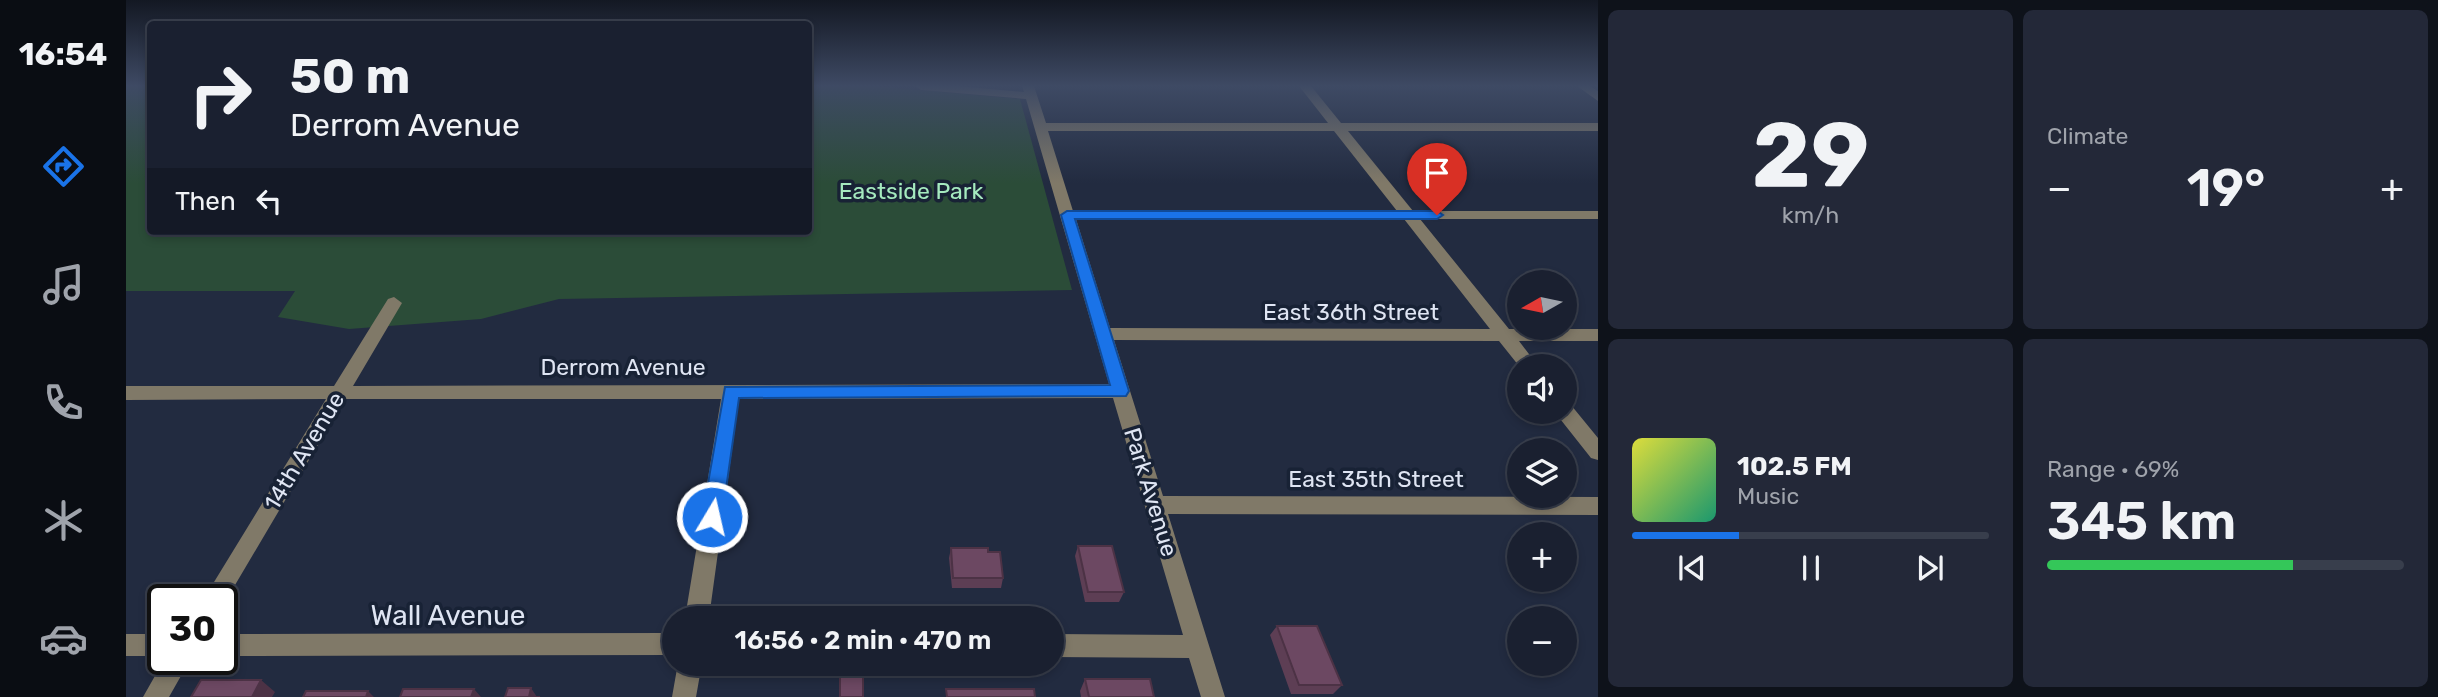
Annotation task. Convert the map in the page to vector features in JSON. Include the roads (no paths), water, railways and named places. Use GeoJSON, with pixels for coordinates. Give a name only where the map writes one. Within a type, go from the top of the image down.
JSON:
{"type":"FeatureCollection","features":[{"type":"Feature","properties":{"kind":"street","name":"Park Avenue"},"geometry":{"type":"LineString","coordinates":[[1038,119],[1213,697]]}},
{"type":"Feature","properties":{"kind":"street"},"geometry":{"type":"LineString","coordinates":[[1331,119],[1520,354]]}},
{"type":"Feature","properties":{"kind":"street"},"geometry":{"type":"LineString","coordinates":[[1041,127],[1598,127]]}},
{"type":"Feature","properties":{"kind":"street"},"geometry":{"type":"LineString","coordinates":[[1067,215],[1598,215]]}},
{"type":"Feature","properties":{"kind":"street","name":"14th Avenue"},"geometry":{"type":"LineString","coordinates":[[224,584],[394,303]]}},
{"type":"Feature","properties":{"kind":"street","name":"East 36th Street"},"geometry":{"type":"LineString","coordinates":[[1103,334],[1598,335]]}},
{"type":"Feature","properties":{"kind":"street","name":"Derrom Avenue"},"geometry":{"type":"LineString","coordinates":[[126,393],[1121,391]]}},
{"type":"Feature","properties":{"kind":"street"},"geometry":{"type":"LineString","coordinates":[[699,606],[731,392]]}},
{"type":"Feature","properties":{"kind":"street"},"geometry":{"type":"LineString","coordinates":[[1575,424],[1598,452]]}},
{"type":"Feature","properties":{"kind":"street","name":"East 35th Street"},"geometry":{"type":"LineString","coordinates":[[1155,505],[1598,506]]}},
{"type":"Feature","properties":{"kind":"street","name":"Wall Avenue"},"geometry":{"type":"LineString","coordinates":[[238,645],[662,644]]}},
{"type":"Feature","properties":{"kind":"street"},"geometry":{"type":"LineString","coordinates":[[126,645],[147,645]]}},
{"type":"Feature","properties":{"kind":"street"},"geometry":{"type":"LineString","coordinates":[[1064,646],[1198,647]]}},
{"type":"Feature","properties":{"kind":"street"},"geometry":{"type":"LineString","coordinates":[[155,697],[168,675]]}},
{"type":"Feature","properties":{"kind":"street"},"geometry":{"type":"LineString","coordinates":[[684,697],[688,676]]}},
{"type":"Feature","properties":{"kind":"park label","name":"Eastside Park"},"geometry":{"type":"Point","coordinates":[911,191]}}]}
